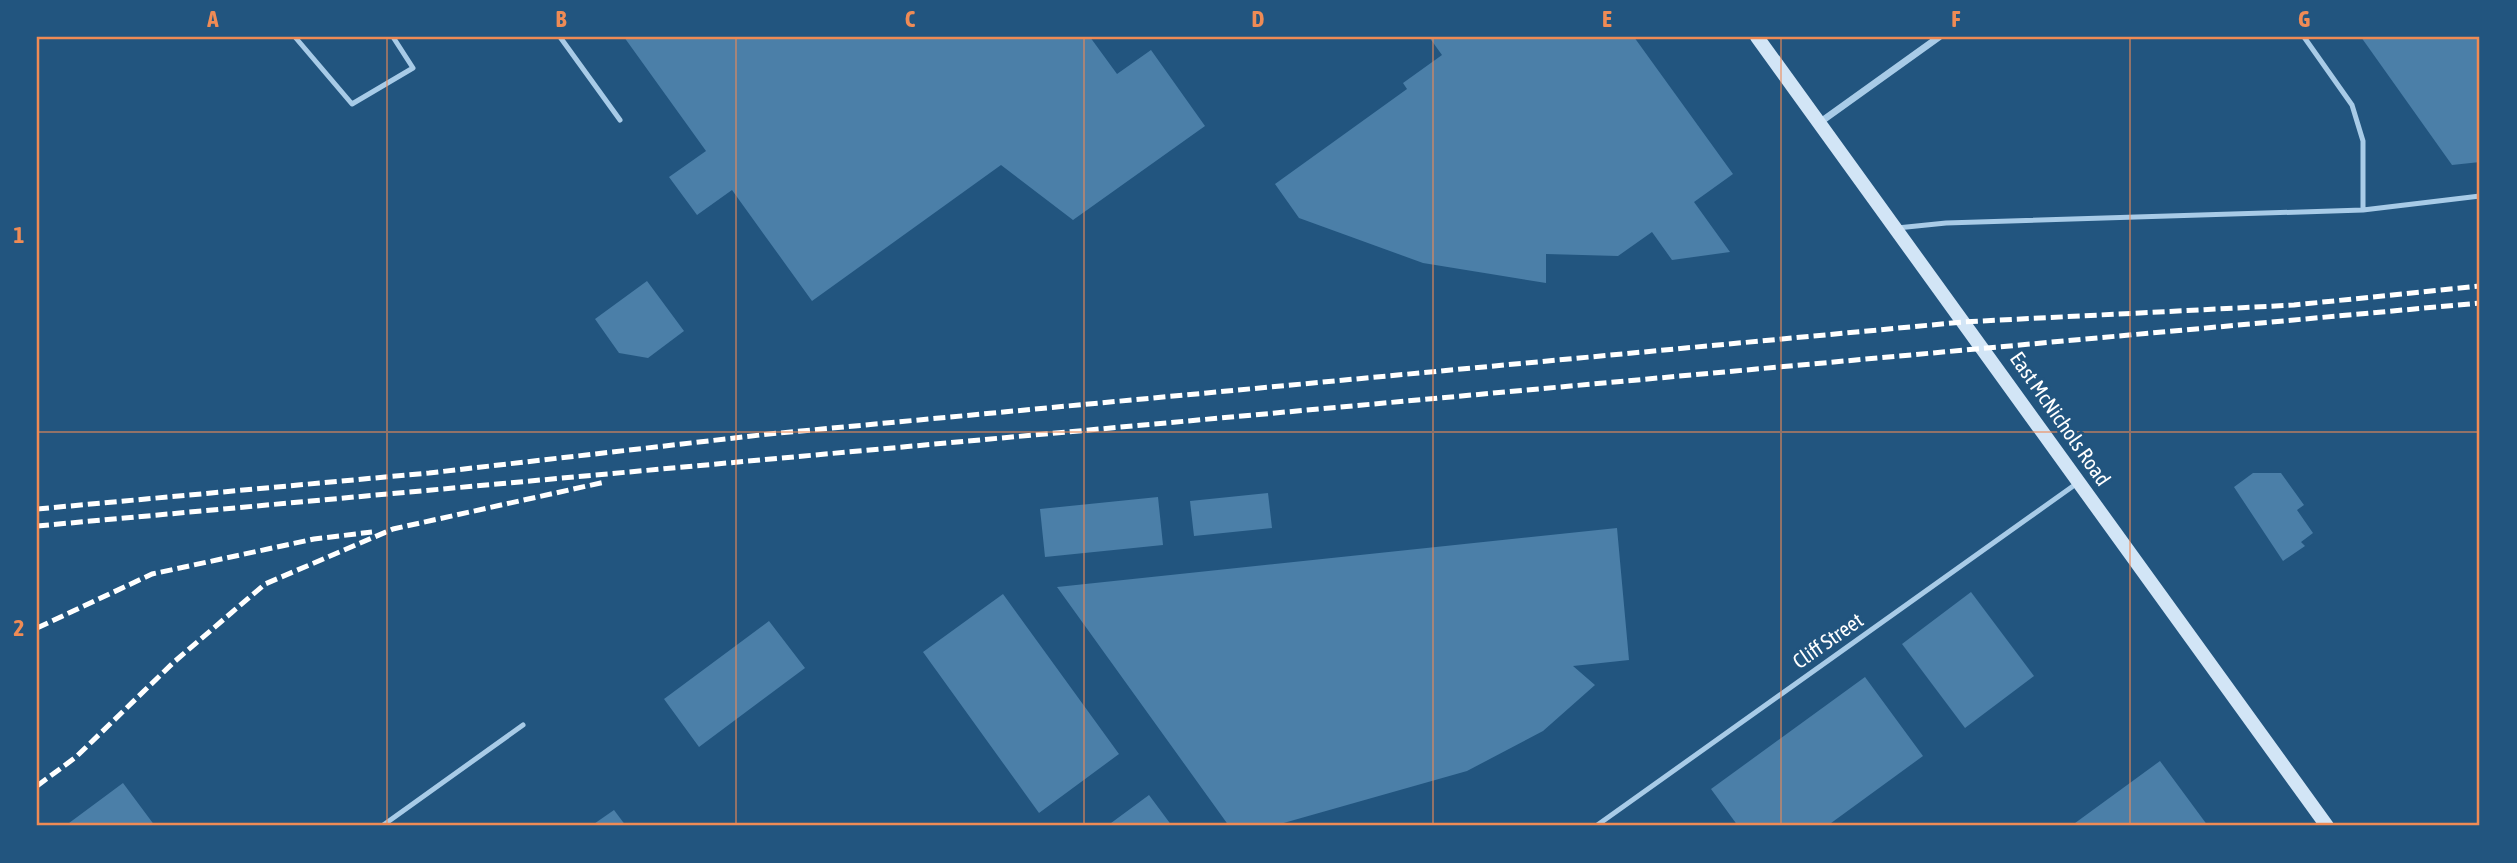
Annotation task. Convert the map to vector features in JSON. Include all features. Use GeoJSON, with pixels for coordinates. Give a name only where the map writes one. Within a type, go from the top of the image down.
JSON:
{"type":"FeatureCollection","features":[{"type":"Feature","properties":{"kind":"main road","name":"East McNichols Road"},"geometry":{"type":"LineString","coordinates":[[1757,37],[2327,826]]}},
{"type":"Feature","properties":{"kind":"street"},"geometry":{"type":"LineString","coordinates":[[1819,123],[1939,37]]}},
{"type":"Feature","properties":{"kind":"lane"},"geometry":{"type":"LineString","coordinates":[[295,37],[352,104],[413,68],[393,37]]}},
{"type":"Feature","properties":{"kind":"lane"},"geometry":{"type":"LineString","coordinates":[[559,37],[620,120]]}},
{"type":"Feature","properties":{"kind":"lane"},"geometry":{"type":"LineString","coordinates":[[2304,37],[2352,105],[2363,141],[2363,210]]}},
{"type":"Feature","properties":{"kind":"lane"},"geometry":{"type":"LineString","coordinates":[[1897,229],[1946,223],[2363,210],[2480,196]]}},
{"type":"Feature","properties":{"kind":"lane","name":"Cliff Street"},"geometry":{"type":"LineString","coordinates":[[1596,826],[2078,482]]}},
{"type":"Feature","properties":{"kind":"lane"},"geometry":{"type":"LineString","coordinates":[[382,826],[523,725]]}},
{"type":"Feature","properties":{"kind":"building"},"geometry":{"type":"Polygon","coordinates":[[[624,37],[1090,37],[1117,74],[1151,50],[1205,126],[1073,220],[1001,165],[812,301],[732,190],[697,215],[669,177],[706,151],[624,37]]]}},
{"type":"Feature","properties":{"kind":"building"},"geometry":{"type":"Polygon","coordinates":[[[1429,37],[1634,37],[1733,174],[1694,202],[1730,252],[1672,260],[1652,232],[1618,256],[1546,254],[1546,283],[1423,263],[1299,218],[1275,184],[1407,89],[1403,83],[1442,55],[1429,37]]]}},
{"type":"Feature","properties":{"kind":"building"},"geometry":{"type":"Polygon","coordinates":[[[2361,37],[2480,37],[2480,162],[2452,165],[2361,37]]]}},
{"type":"Feature","properties":{"kind":"building"},"geometry":{"type":"Polygon","coordinates":[[[647,281],[684,331],[648,358],[619,353],[595,319],[647,281]]]}},
{"type":"Feature","properties":{"kind":"building"},"geometry":{"type":"Polygon","coordinates":[[[2253,473],[2281,473],[2304,505],[2297,510],[2313,533],[2301,542],[2305,546],[2283,561],[2234,487],[2253,473]]]}},
{"type":"Feature","properties":{"kind":"building"},"geometry":{"type":"Polygon","coordinates":[[[1268,493],[1272,528],[1194,536],[1190,501],[1268,493]]]}},
{"type":"Feature","properties":{"kind":"building"},"geometry":{"type":"Polygon","coordinates":[[[1158,497],[1163,545],[1045,557],[1040,509],[1158,497]]]}},
{"type":"Feature","properties":{"kind":"building"},"geometry":{"type":"Polygon","coordinates":[[[1617,528],[1629,660],[1573,666],[1595,685],[1543,731],[1467,771],[1273,826],[1229,826],[1057,587],[1617,528]]]}},
{"type":"Feature","properties":{"kind":"building"},"geometry":{"type":"Polygon","coordinates":[[[1971,592],[2034,676],[1965,728],[1902,644],[1971,592]]]}},
{"type":"Feature","properties":{"kind":"building"},"geometry":{"type":"Polygon","coordinates":[[[1003,594],[1119,754],[1039,813],[923,652],[1003,594]]]}},
{"type":"Feature","properties":{"kind":"building"},"geometry":{"type":"Polygon","coordinates":[[[769,621],[805,668],[699,747],[664,699],[769,621]]]}},
{"type":"Feature","properties":{"kind":"building"},"geometry":{"type":"Polygon","coordinates":[[[1865,677],[1923,756],[1827,826],[1738,826],[1711,789],[1865,677]]]}},
{"type":"Feature","properties":{"kind":"building"},"geometry":{"type":"Polygon","coordinates":[[[2160,761],[2208,826],[2071,826],[2160,761]]]}},
{"type":"Feature","properties":{"kind":"building"},"geometry":{"type":"Polygon","coordinates":[[[123,783],[155,826],[65,826],[123,783]]]}},
{"type":"Feature","properties":{"kind":"building"},"geometry":{"type":"Polygon","coordinates":[[[1149,795],[1172,826],[1107,826],[1149,795]]]}},
{"type":"Feature","properties":{"kind":"building"},"geometry":{"type":"Polygon","coordinates":[[[614,810],[626,826],[591,826],[614,810]]]}},
{"type":"Feature","properties":{"kind":"railway"},"geometry":{"type":"LineString","coordinates":[[37,509],[429,473],[769,434],[1963,322],[2294,305],[2480,286]]}},
{"type":"Feature","properties":{"kind":"railway"},"geometry":{"type":"LineString","coordinates":[[37,526],[2480,303]]}},
{"type":"Feature","properties":{"kind":"railway"},"geometry":{"type":"LineString","coordinates":[[37,786],[76,757],[174,662],[265,584],[393,529],[605,482]]}},
{"type":"Feature","properties":{"kind":"railway"},"geometry":{"type":"LineString","coordinates":[[37,628],[152,574],[314,539],[372,532]]}}]}
